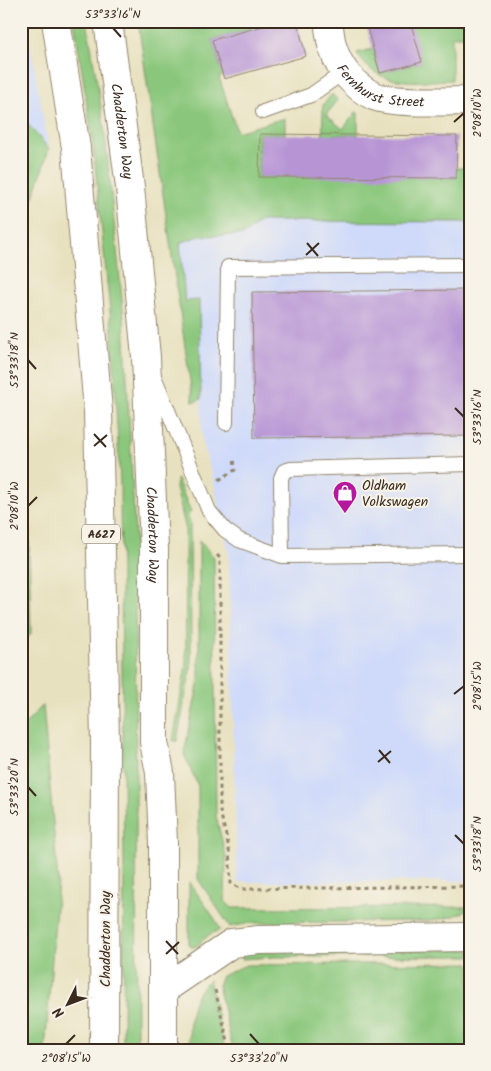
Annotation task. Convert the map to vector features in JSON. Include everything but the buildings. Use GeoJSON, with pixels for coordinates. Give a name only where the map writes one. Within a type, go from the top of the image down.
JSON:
{"type":"FeatureCollection","features":[{"type":"Feature","properties":{"kind":"main road","name":"Chadderton Way"},"geometry":{"type":"LineString","coordinates":[[56,21],[76,148],[98,411],[105,741],[104,1050]]}},
{"type":"Feature","properties":{"kind":"main road","name":"Chadderton Way"},"geometry":{"type":"LineString","coordinates":[[108,21],[130,187],[146,357],[154,549],[154,742],[160,773],[163,843],[163,1050]]}},
{"type":"Feature","properties":{"kind":"main road","name":"Fernhurst Street"},"geometry":{"type":"LineString","coordinates":[[328,21],[334,51],[344,72],[359,86],[375,96],[396,100],[470,101]]}},
{"type":"Feature","properties":{"kind":"main road"},"geometry":{"type":"LineString","coordinates":[[163,990],[232,943],[259,940],[470,937]]}},
{"type":"Feature","properties":{"kind":"lane"},"geometry":{"type":"LineString","coordinates":[[263,112],[311,95],[344,72]]}},
{"type":"Feature","properties":{"kind":"lane"},"geometry":{"type":"LineString","coordinates":[[226,424],[228,268],[470,266]]}},
{"type":"Feature","properties":{"kind":"lane"},"geometry":{"type":"LineString","coordinates":[[146,357],[213,518],[239,540],[282,556],[470,554]]}},
{"type":"Feature","properties":{"kind":"lane"},"geometry":{"type":"LineString","coordinates":[[282,556],[281,478],[284,471],[291,468],[470,464]]}},
{"type":"Feature","properties":{"kind":"path"},"geometry":{"type":"LineString","coordinates":[[213,484],[235,470],[234,457]]}},
{"type":"Feature","properties":{"kind":"path"},"geometry":{"type":"LineString","coordinates":[[213,550],[220,558],[220,811],[229,848],[231,884],[242,889],[470,886]]}},
{"type":"Feature","properties":{"kind":"path"},"geometry":{"type":"LineString","coordinates":[[214,987],[230,1050]]}},
{"type":"Feature","properties":{"kind":"shaded area"},"geometry":{"type":"Polygon","coordinates":[[[21,21],[26,21],[49,149],[21,116],[21,21]]]}},
{"type":"Feature","properties":{"kind":"shaded area","name":"Oldham Volkswagen"},"geometry":{"type":"Polygon","coordinates":[[[260,221],[470,222],[470,881],[237,882],[229,554],[212,475],[202,442],[199,301],[185,301],[180,243],[199,236],[244,235],[260,221]]]}},
{"type":"Feature","properties":{"kind":"green space"},"geometry":{"type":"Polygon","coordinates":[[[74,21],[87,21],[104,126],[124,318],[135,536],[137,1050],[123,1050],[124,864],[120,483],[112,330],[92,136],[74,21]]]}},
{"type":"Feature","properties":{"kind":"green space"},"geometry":{"type":"Polygon","coordinates":[[[138,21],[281,21],[255,28],[253,25],[251,26],[252,29],[212,40],[223,76],[219,77],[237,132],[285,118],[285,134],[259,134],[259,177],[322,165],[323,105],[332,94],[338,100],[326,115],[343,129],[356,112],[358,113],[358,135],[332,135],[332,176],[456,178],[456,168],[470,168],[470,222],[260,221],[244,235],[199,236],[180,243],[185,301],[199,300],[201,399],[193,402],[138,21]]]}},
{"type":"Feature","properties":{"kind":"green space"},"geometry":{"type":"Polygon","coordinates":[[[410,21],[470,21],[470,36],[452,36],[452,80],[411,81],[386,78],[375,73],[365,65],[357,53],[373,49],[380,73],[421,62],[410,21]]]}},
{"type":"Feature","properties":{"kind":"green space"},"geometry":{"type":"Polygon","coordinates":[[[21,116],[49,149],[23,229],[31,634],[21,645],[21,116]]]}},
{"type":"Feature","properties":{"kind":"green space"},"geometry":{"type":"Polygon","coordinates":[[[177,479],[191,512],[188,515],[190,525],[191,667],[177,741],[173,741],[186,665],[185,526],[176,488],[177,479]]]}},
{"type":"Feature","properties":{"kind":"green space"},"geometry":{"type":"Polygon","coordinates":[[[199,540],[214,557],[216,816],[226,857],[225,901],[232,908],[470,907],[465,911],[449,917],[426,921],[250,923],[230,927],[198,879],[198,786],[184,754],[199,680],[199,540]]]}},
{"type":"Feature","properties":{"kind":"green space"},"geometry":{"type":"Polygon","coordinates":[[[43,705],[58,881],[45,1050],[21,1050],[21,729],[43,705]]]}},
{"type":"Feature","properties":{"kind":"green space"},"geometry":{"type":"Polygon","coordinates":[[[189,882],[215,919],[220,930],[210,934],[195,947],[191,947],[189,944],[189,882]]]}},
{"type":"Feature","properties":{"kind":"green space"},"geometry":{"type":"Polygon","coordinates":[[[470,950],[470,956],[273,957],[242,959],[240,954],[242,952],[470,950]]]}},
{"type":"Feature","properties":{"kind":"green space"},"geometry":{"type":"Polygon","coordinates":[[[470,963],[470,1050],[233,1050],[218,985],[222,976],[246,965],[470,963]]]}},
{"type":"Feature","properties":{"kind":"green space"},"geometry":{"type":"Polygon","coordinates":[[[209,980],[225,1050],[189,1050],[190,1021],[193,1004],[209,980]]]}},
{"type":"Feature","properties":{"kind":"place","name":"Oldham Volkswagen"},"geometry":{"type":"Point","coordinates":[345,514]}}]}
